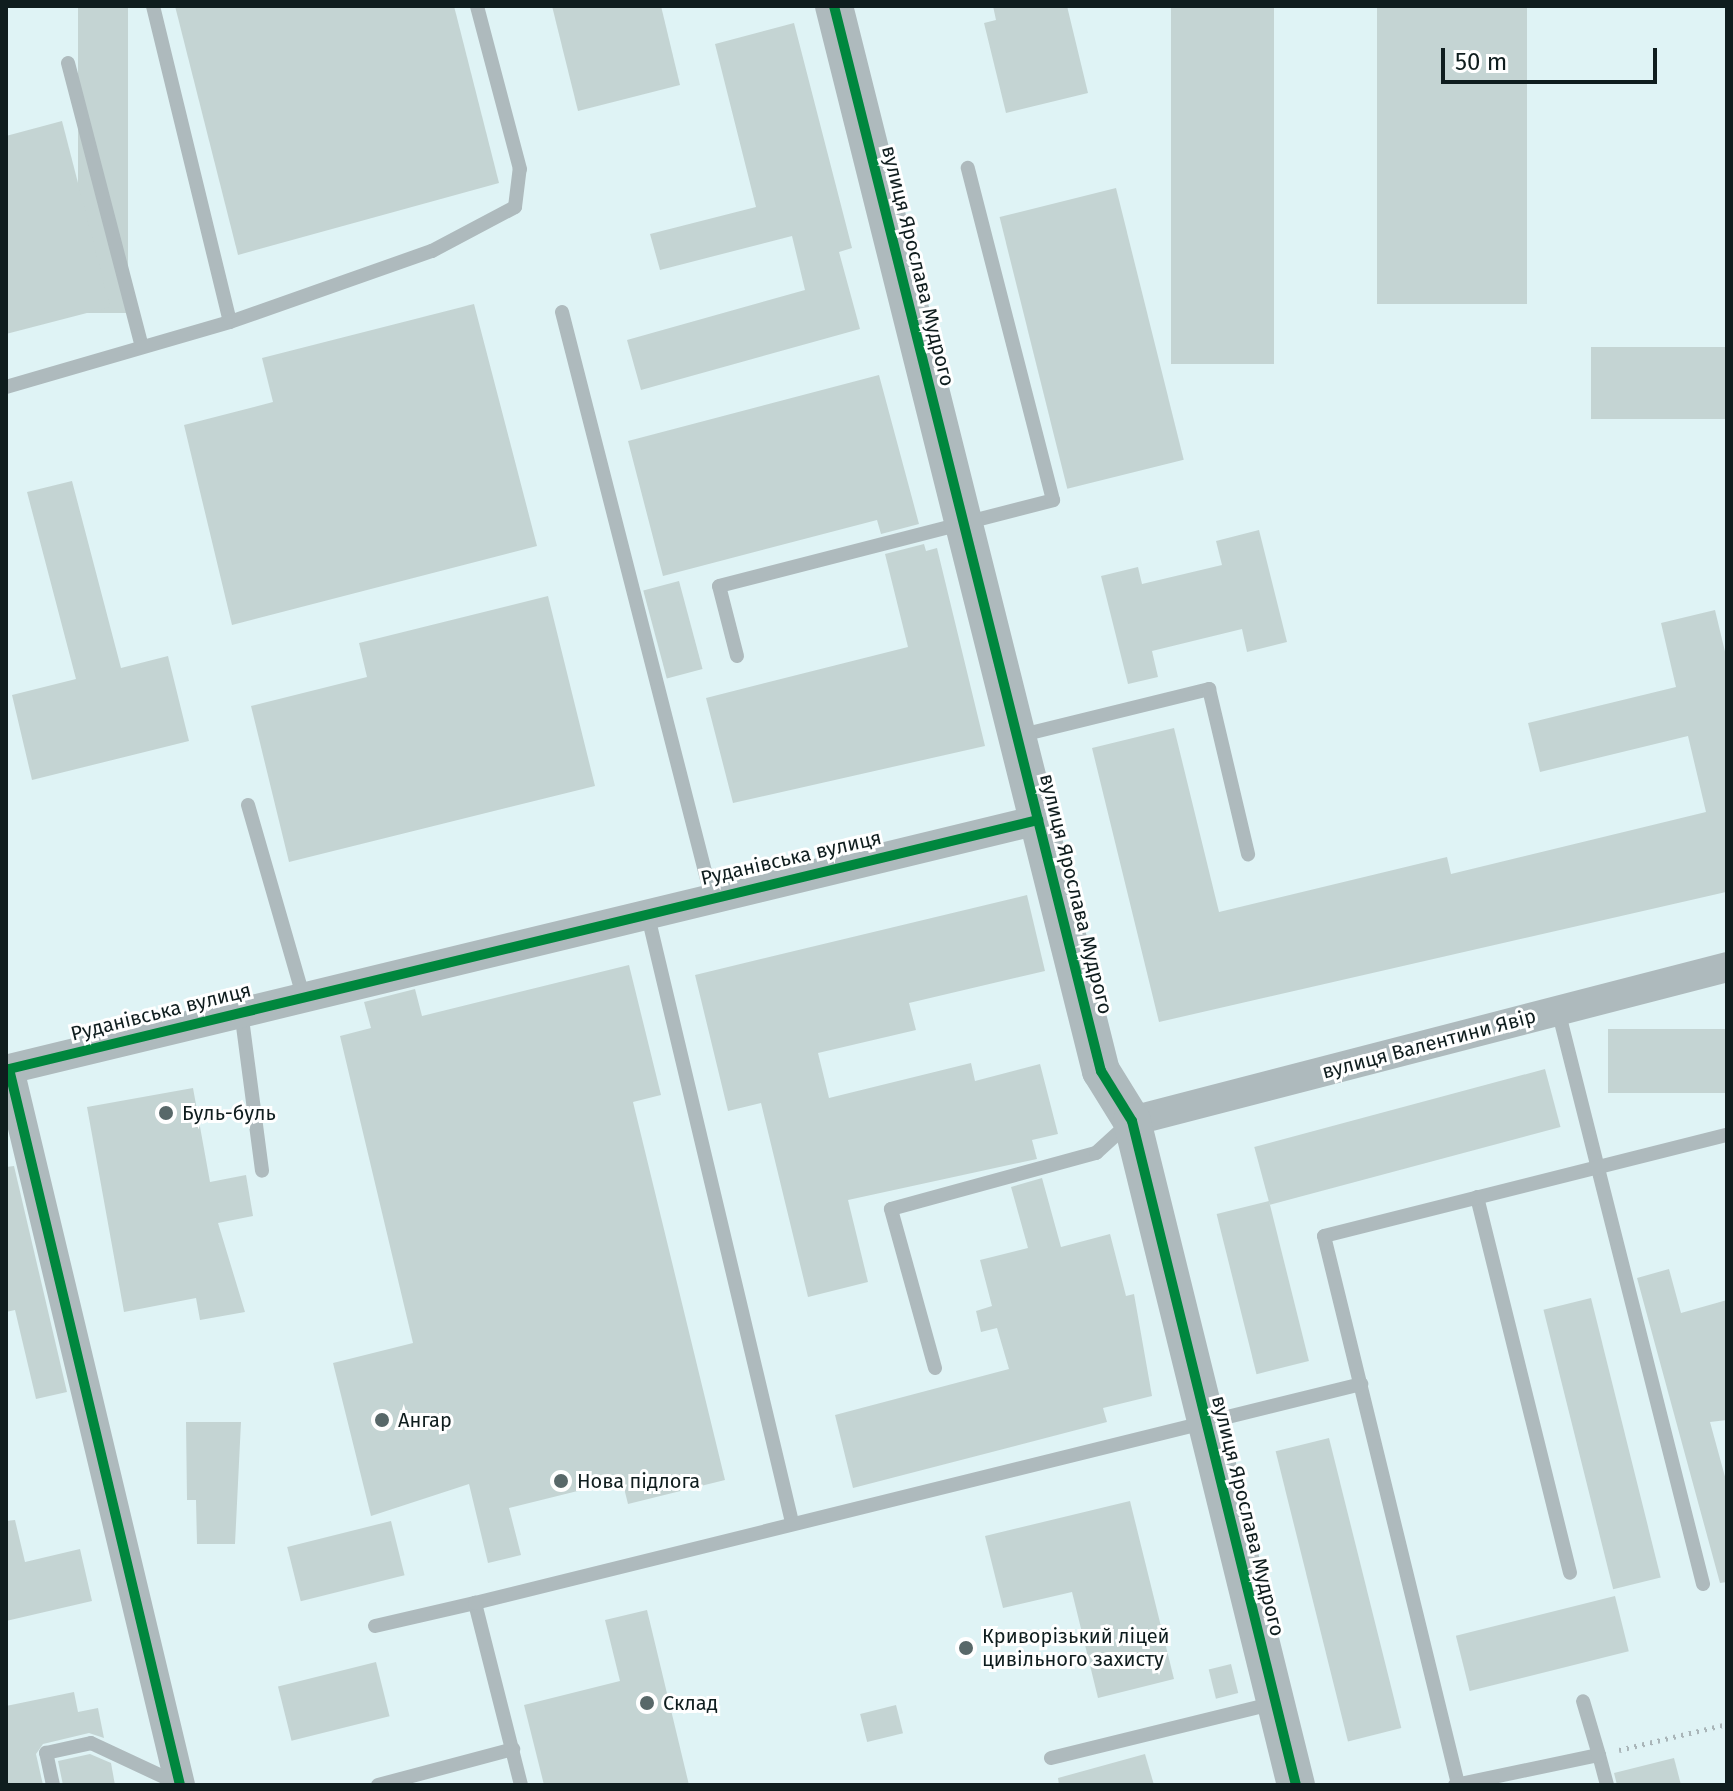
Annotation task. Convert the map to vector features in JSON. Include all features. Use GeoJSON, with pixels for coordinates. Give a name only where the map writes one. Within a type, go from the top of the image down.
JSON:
{"type":"FeatureCollection","features":[{"type":"Feature","properties":{"kind":"street","name":"вулиця Ярослава Мудрого"},"geometry":{"type":"LineString","coordinates":[[834,6],[1101,1071],[1132,1121],[1296,1785]]}},
{"type":"Feature","properties":{"kind":"street","name":"Руданівська вулиця"},"geometry":{"type":"LineString","coordinates":[[180,1784],[8,1063],[241,1010],[647,909],[1038,820]]}},
{"type":"Feature","properties":{"kind":"street","name":"вулиця Валентини Явір"},"geometry":{"type":"LineString","coordinates":[[1132,1121],[1727,967]]}},
{"type":"Feature","properties":{"kind":"lane"},"geometry":{"type":"LineString","coordinates":[[153,6],[230,322]]}},
{"type":"Feature","properties":{"kind":"lane"},"geometry":{"type":"LineString","coordinates":[[6,387],[230,322],[432,251],[515,207],[520,169],[477,6]]}},
{"type":"Feature","properties":{"kind":"lane"},"geometry":{"type":"LineString","coordinates":[[68,63],[142,347]]}},
{"type":"Feature","properties":{"kind":"lane"},"geometry":{"type":"LineString","coordinates":[[737,656],[719,586],[965,526],[1053,500],[968,168]]}},
{"type":"Feature","properties":{"kind":"lane"},"geometry":{"type":"LineString","coordinates":[[562,312],[711,895]]}},
{"type":"Feature","properties":{"kind":"lane"},"geometry":{"type":"LineString","coordinates":[[1017,736],[1209,689],[1248,854]]}},
{"type":"Feature","properties":{"kind":"lane"},"geometry":{"type":"LineString","coordinates":[[248,805],[303,995]]}},
{"type":"Feature","properties":{"kind":"lane"},"geometry":{"type":"LineString","coordinates":[[647,909],[792,1522]]}},
{"type":"Feature","properties":{"kind":"lane"},"geometry":{"type":"LineString","coordinates":[[241,1010],[262,1171]]}},
{"type":"Feature","properties":{"kind":"lane"},"geometry":{"type":"LineString","coordinates":[[1558,1010],[1703,1584]]}},
{"type":"Feature","properties":{"kind":"lane"},"geometry":{"type":"LineString","coordinates":[[935,1368],[891,1209],[1096,1153],[1132,1121]]}},
{"type":"Feature","properties":{"kind":"lane"},"geometry":{"type":"LineString","coordinates":[[1599,1755],[1457,1785],[1324,1236],[1727,1135]]}},
{"type":"Feature","properties":{"kind":"lane"},"geometry":{"type":"LineString","coordinates":[[1477,1197],[1570,1573]]}},
{"type":"Feature","properties":{"kind":"lane"},"geometry":{"type":"LineString","coordinates":[[375,1626],[1205,1418],[1361,1384]]}},
{"type":"Feature","properties":{"kind":"lane"},"geometry":{"type":"LineString","coordinates":[[475,1603],[521,1785]]}},
{"type":"Feature","properties":{"kind":"lane"},"geometry":{"type":"LineString","coordinates":[[1583,1701],[1607,1785]]}},
{"type":"Feature","properties":{"kind":"lane"},"geometry":{"type":"LineString","coordinates":[[1051,1758],[1275,1703]]}},
{"type":"Feature","properties":{"kind":"lane"},"geometry":{"type":"LineString","coordinates":[[53,1785],[46,1753],[91,1743],[180,1784]]}},
{"type":"Feature","properties":{"kind":"lane"},"geometry":{"type":"LineString","coordinates":[[378,1785],[513,1749]]}},
{"type":"Feature","properties":{"kind":"path"},"geometry":{"type":"LineString","coordinates":[[1599,1755],[1727,1724]]}},
{"type":"Feature","properties":{"kind":"building"},"geometry":{"type":"Polygon","coordinates":[[[78,6],[128,6],[128,313],[78,313],[78,6]]]}},
{"type":"Feature","properties":{"kind":"building"},"geometry":{"type":"Polygon","coordinates":[[[175,6],[454,6],[499,183],[238,255],[175,6]]]}},
{"type":"Feature","properties":{"kind":"building"},"geometry":{"type":"Polygon","coordinates":[[[552,6],[661,6],[680,85],[578,111],[552,6]]]}},
{"type":"Feature","properties":{"kind":"building"},"geometry":{"type":"Polygon","coordinates":[[[993,6],[1067,6],[1088,93],[1006,113],[984,23],[996,20],[993,6]]]}},
{"type":"Feature","properties":{"kind":"building"},"geometry":{"type":"Polygon","coordinates":[[[1171,6],[1274,6],[1274,364],[1171,364],[1171,6]]]}},
{"type":"Feature","properties":{"kind":"building"},"geometry":{"type":"Polygon","coordinates":[[[1377,6],[1527,6],[1527,304],[1377,304],[1377,6]]]}},
{"type":"Feature","properties":{"kind":"building"},"geometry":{"type":"Polygon","coordinates":[[[794,23],[852,248],[839,252],[860,329],[641,390],[627,340],[805,290],[792,236],[660,270],[650,234],[756,207],[715,44],[794,23]]]}},
{"type":"Feature","properties":{"kind":"building"},"geometry":{"type":"Polygon","coordinates":[[[62,121],[110,307],[6,334],[6,136],[62,121]]]}},
{"type":"Feature","properties":{"kind":"building"},"geometry":{"type":"Polygon","coordinates":[[[1116,188],[1184,460],[1067,489],[1000,217],[1116,188]]]}},
{"type":"Feature","properties":{"kind":"building"},"geometry":{"type":"Polygon","coordinates":[[[474,304],[537,546],[232,625],[184,425],[273,402],[262,358],[474,304]]]}},
{"type":"Feature","properties":{"kind":"building"},"geometry":{"type":"Polygon","coordinates":[[[1591,347],[1727,347],[1727,419],[1591,419],[1591,347]]]}},
{"type":"Feature","properties":{"kind":"building"},"geometry":{"type":"Polygon","coordinates":[[[879,375],[919,524],[881,534],[877,520],[663,576],[628,441],[879,375]]]}},
{"type":"Feature","properties":{"kind":"building"},"geometry":{"type":"Polygon","coordinates":[[[72,481],[121,668],[168,656],[189,741],[32,780],[12,695],[76,679],[27,492],[72,481]]]}},
{"type":"Feature","properties":{"kind":"building"},"geometry":{"type":"Polygon","coordinates":[[[1259,530],[1287,642],[1247,652],[1242,629],[1152,651],[1158,677],[1128,684],[1101,576],[1138,567],[1142,584],[1222,565],[1216,541],[1259,530]]]}},
{"type":"Feature","properties":{"kind":"building"},"geometry":{"type":"Polygon","coordinates":[[[924,544],[926,551],[937,548],[985,746],[733,803],[706,698],[908,647],[885,554],[924,544]]]}},
{"type":"Feature","properties":{"kind":"building"},"geometry":{"type":"Polygon","coordinates":[[[679,581],[703,669],[667,678],[643,591],[679,581]]]}},
{"type":"Feature","properties":{"kind":"building"},"geometry":{"type":"Polygon","coordinates":[[[548,596],[595,786],[289,862],[251,706],[367,677],[359,643],[548,596]]]}},
{"type":"Feature","properties":{"kind":"building"},"geometry":{"type":"Polygon","coordinates":[[[1715,610],[1727,660],[1726,892],[1159,1022],[1092,748],[1174,728],[1219,912],[1447,857],[1451,874],[1706,812],[1688,736],[1540,772],[1528,723],[1676,687],[1661,623],[1715,610]]]}},
{"type":"Feature","properties":{"kind":"building"},"geometry":{"type":"Polygon","coordinates":[[[1027,895],[1045,971],[909,1003],[916,1030],[818,1053],[829,1098],[971,1063],[975,1081],[1040,1064],[1058,1134],[1032,1140],[1037,1159],[848,1200],[868,1282],[808,1297],[761,1103],[728,1111],[695,975],[1027,895]]]}},
{"type":"Feature","properties":{"kind":"building"},"geometry":{"type":"Polygon","coordinates":[[[629,965],[661,1095],[633,1102],[725,1480],[628,1504],[622,1480],[509,1508],[521,1555],[488,1563],[469,1484],[371,1516],[333,1363],[413,1343],[340,1036],[371,1028],[364,1002],[415,989],[422,1016],[629,965]]]}},
{"type":"Feature","properties":{"kind":"building"},"geometry":{"type":"Polygon","coordinates":[[[1608,1029],[1727,1029],[1727,1093],[1608,1093],[1608,1029]]]}},
{"type":"Feature","properties":{"kind":"building"},"geometry":{"type":"Polygon","coordinates":[[[1545,1069],[1561,1127],[1270,1205],[1254,1147],[1545,1069]]]}},
{"type":"Feature","properties":{"kind":"building"},"geometry":{"type":"Polygon","coordinates":[[[193,1088],[210,1182],[246,1175],[253,1216],[218,1223],[245,1312],[200,1320],[196,1298],[124,1312],[87,1107],[193,1088]]]}},
{"type":"Feature","properties":{"kind":"building"},"geometry":{"type":"Polygon","coordinates":[[[14,1166],[67,1392],[36,1399],[15,1310],[6,1312],[6,1167],[14,1166]]]}},
{"type":"Feature","properties":{"kind":"building"},"geometry":{"type":"Polygon","coordinates":[[[1042,1178],[1061,1247],[1110,1234],[1126,1296],[1134,1294],[1152,1396],[1103,1408],[1107,1422],[853,1488],[835,1415],[1009,1369],[997,1328],[981,1332],[976,1311],[992,1306],[980,1260],[1028,1248],[1011,1187],[1042,1178]]]}},
{"type":"Feature","properties":{"kind":"building"},"geometry":{"type":"Polygon","coordinates":[[[1269,1201],[1309,1361],[1257,1374],[1217,1214],[1269,1201]]]}},
{"type":"Feature","properties":{"kind":"building"},"geometry":{"type":"Polygon","coordinates":[[[1669,1269],[1681,1313],[1727,1300],[1727,1420],[1710,1422],[1727,1484],[1727,1582],[1720,1583],[1637,1278],[1669,1269]]]}},
{"type":"Feature","properties":{"kind":"building"},"geometry":{"type":"Polygon","coordinates":[[[1591,1298],[1661,1577],[1613,1589],[1543,1310],[1591,1298]]]}},
{"type":"Feature","properties":{"kind":"building"},"geometry":{"type":"Polygon","coordinates":[[[186,1422],[241,1422],[235,1544],[197,1544],[196,1500],[187,1500],[186,1422]]]}},
{"type":"Feature","properties":{"kind":"building"},"geometry":{"type":"Polygon","coordinates":[[[1329,1438],[1401,1728],[1348,1741],[1276,1451],[1329,1438]]]}},
{"type":"Feature","properties":{"kind":"building"},"geometry":{"type":"Polygon","coordinates":[[[1130,1501],[1174,1679],[1098,1698],[1072,1592],[1003,1608],[985,1536],[1130,1501]]]}},
{"type":"Feature","properties":{"kind":"building"},"geometry":{"type":"Polygon","coordinates":[[[15,1520],[25,1562],[80,1549],[92,1601],[6,1621],[6,1521],[15,1520]]]}},
{"type":"Feature","properties":{"kind":"building"},"geometry":{"type":"Polygon","coordinates":[[[391,1521],[405,1575],[301,1601],[287,1547],[391,1521]]]}},
{"type":"Feature","properties":{"kind":"building"},"geometry":{"type":"Polygon","coordinates":[[[1615,1596],[1629,1651],[1470,1691],[1456,1636],[1615,1596]]]}},
{"type":"Feature","properties":{"kind":"building"},"geometry":{"type":"Polygon","coordinates":[[[647,1610],[689,1785],[544,1785],[524,1705],[620,1681],[605,1620],[647,1610]]]}},
{"type":"Feature","properties":{"kind":"building"},"geometry":{"type":"Polygon","coordinates":[[[376,1662],[390,1716],[292,1741],[278,1686],[376,1662]]]}},
{"type":"Feature","properties":{"kind":"building"},"geometry":{"type":"Polygon","coordinates":[[[1231,1664],[1238,1693],[1216,1699],[1209,1670],[1231,1664]]]}},
{"type":"Feature","properties":{"kind":"building"},"geometry":{"type":"Polygon","coordinates":[[[74,1692],[78,1712],[98,1708],[104,1738],[89,1733],[43,1744],[36,1754],[43,1785],[6,1785],[6,1706],[74,1692]]]}},
{"type":"Feature","properties":{"kind":"building"},"geometry":{"type":"Polygon","coordinates":[[[896,1705],[903,1733],[867,1742],[860,1714],[896,1705]]]}},
{"type":"Feature","properties":{"kind":"building"},"geometry":{"type":"Polygon","coordinates":[[[90,1754],[111,1763],[115,1785],[63,1785],[58,1761],[90,1754]]]}},
{"type":"Feature","properties":{"kind":"building"},"geometry":{"type":"Polygon","coordinates":[[[1145,1754],[1154,1785],[1059,1785],[1058,1778],[1145,1754]]]}},
{"type":"Feature","properties":{"kind":"building"},"geometry":{"type":"Polygon","coordinates":[[[1674,1758],[1681,1785],[1617,1785],[1614,1773],[1674,1758]]]}},
{"type":"Feature","properties":{"kind":"cycle path"},"geometry":{"type":"LineString","coordinates":[[834,6],[1101,1071],[1132,1121],[1296,1785]]}},
{"type":"Feature","properties":{"kind":"cycle path"},"geometry":{"type":"LineString","coordinates":[[180,1785],[9,1069],[1038,820]]}},
{"type":"Feature","properties":{"kind":"place","name":"Буль-буль"},"geometry":{"type":"Point","coordinates":[166,1113]}},
{"type":"Feature","properties":{"kind":"place","name":"Ангар"},"geometry":{"type":"Point","coordinates":[382,1420]}},
{"type":"Feature","properties":{"kind":"place","name":"Нова підлога"},"geometry":{"type":"Point","coordinates":[561,1481]}},
{"type":"Feature","properties":{"kind":"place","name":"Криворізький ліцей цивільного захисту"},"geometry":{"type":"Point","coordinates":[966,1648]}},
{"type":"Feature","properties":{"kind":"place","name":"Склад"},"geometry":{"type":"Point","coordinates":[647,1703]}}]}
